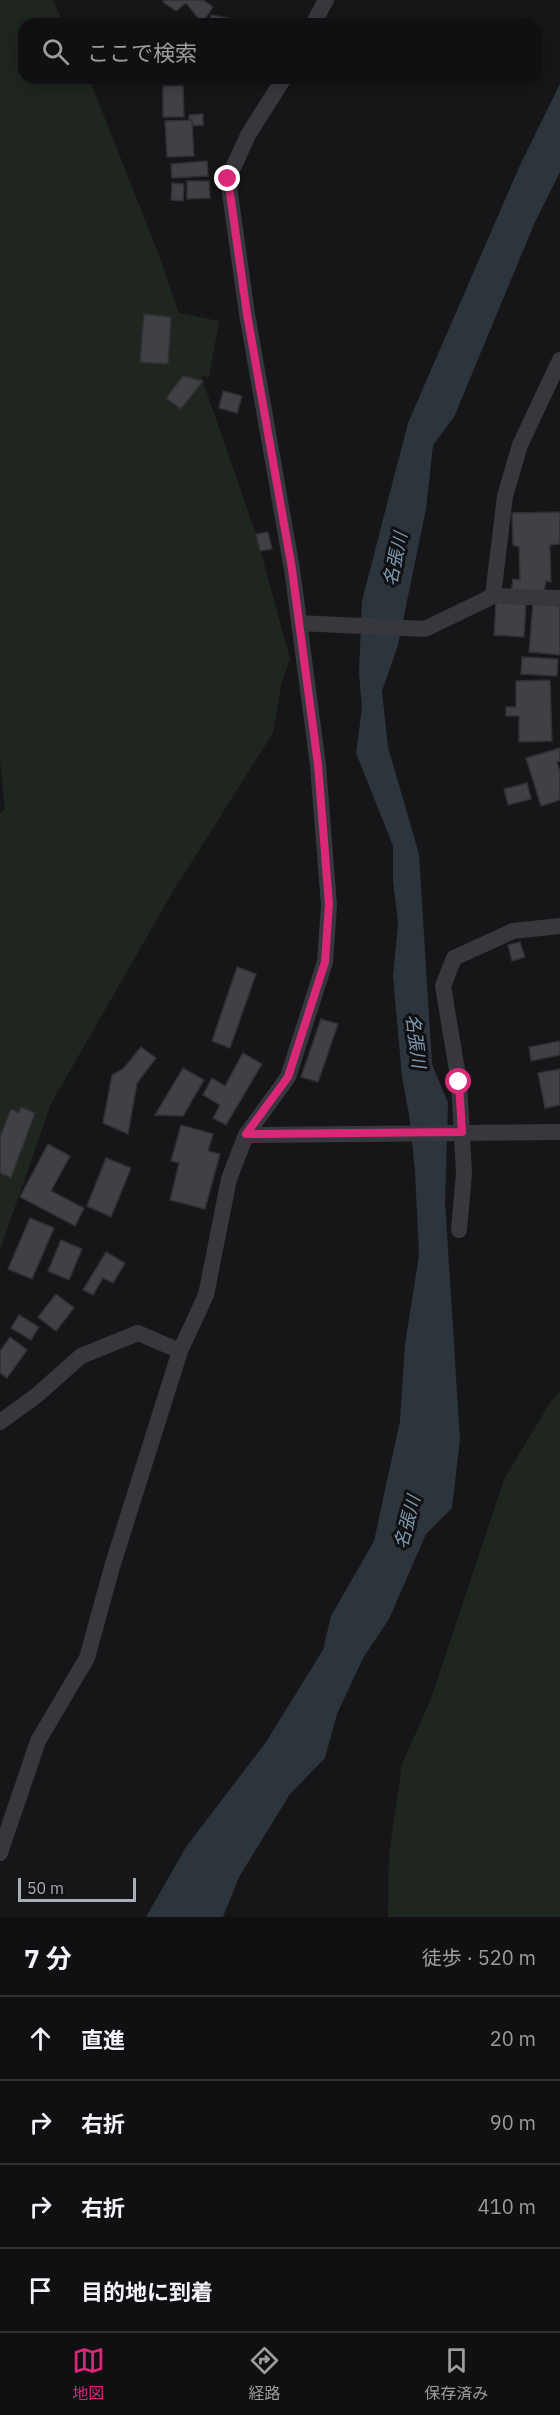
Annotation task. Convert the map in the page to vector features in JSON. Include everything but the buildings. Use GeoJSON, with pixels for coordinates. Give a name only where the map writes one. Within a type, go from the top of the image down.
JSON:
{"type":"FeatureCollection","features":[{"type":"Feature","properties":{"kind":"street"},"geometry":{"type":"LineString","coordinates":[[316,18],[326,0]]}},
{"type":"Feature","properties":{"kind":"street"},"geometry":{"type":"LineString","coordinates":[[0,1853],[38,1741],[87,1658],[112,1567],[180,1351],[206,1295],[230,1179],[246,1134],[288,1077],[325,962],[329,904],[318,765],[299,623],[247,314],[228,179],[248,135],[280,84]]}},
{"type":"Feature","properties":{"kind":"street"},"geometry":{"type":"LineString","coordinates":[[493,596],[505,496],[520,445],[560,360]]}},
{"type":"Feature","properties":{"kind":"street"},"geometry":{"type":"LineString","coordinates":[[299,623],[425,629],[493,596],[560,598]]}},
{"type":"Feature","properties":{"kind":"street"},"geometry":{"type":"LineString","coordinates":[[459,1230],[465,1173],[459,1082],[443,987],[454,958],[513,931],[560,926]]}},
{"type":"Feature","properties":{"kind":"street"},"geometry":{"type":"LineString","coordinates":[[246,1134],[560,1132]]}},
{"type":"Feature","properties":{"kind":"street"},"geometry":{"type":"LineString","coordinates":[[0,1422],[36,1396],[81,1356],[114,1341],[138,1333],[180,1351]]}},
{"type":"Feature","properties":{"kind":"shaded area"},"geometry":{"type":"Polygon","coordinates":[[[0,0],[53,0],[61,18],[18,18],[18,84],[91,84],[157,250],[179,313],[219,321],[209,377],[201,376],[256,534],[290,659],[281,686],[273,733],[172,893],[51,1104],[0,1250],[0,813],[5,810],[0,759],[0,0]]]}},
{"type":"Feature","properties":{"kind":"shaded area"},"geometry":{"type":"Polygon","coordinates":[[[560,1392],[560,1917],[388,1917],[389,1854],[402,1764],[430,1701],[504,1479],[551,1401],[560,1392]]]}},
{"type":"Feature","properties":{"kind":"water","name":"名張川"},"geometry":{"type":"Polygon","coordinates":[[[560,84],[560,172],[535,222],[454,417],[433,445],[426,509],[398,645],[382,691],[388,747],[419,854],[432,1064],[448,1103],[445,1202],[460,1439],[452,1508],[426,1534],[389,1619],[363,1658],[337,1714],[325,1758],[290,1794],[239,1877],[223,1917],[146,1917],[186,1847],[266,1742],[323,1650],[331,1616],[374,1541],[400,1421],[405,1344],[419,1256],[415,1170],[409,1114],[402,1077],[393,976],[398,923],[393,880],[393,846],[356,753],[362,708],[359,673],[362,601],[408,423],[521,163],[560,84]]]}},
{"type":"Feature","properties":{"kind":"route"},"geometry":{"type":"LineString","coordinates":[[228,179],[247,314],[292,569],[307,696],[318,765],[329,904],[325,962],[288,1077],[246,1134],[462,1132],[459,1082]]}}]}
